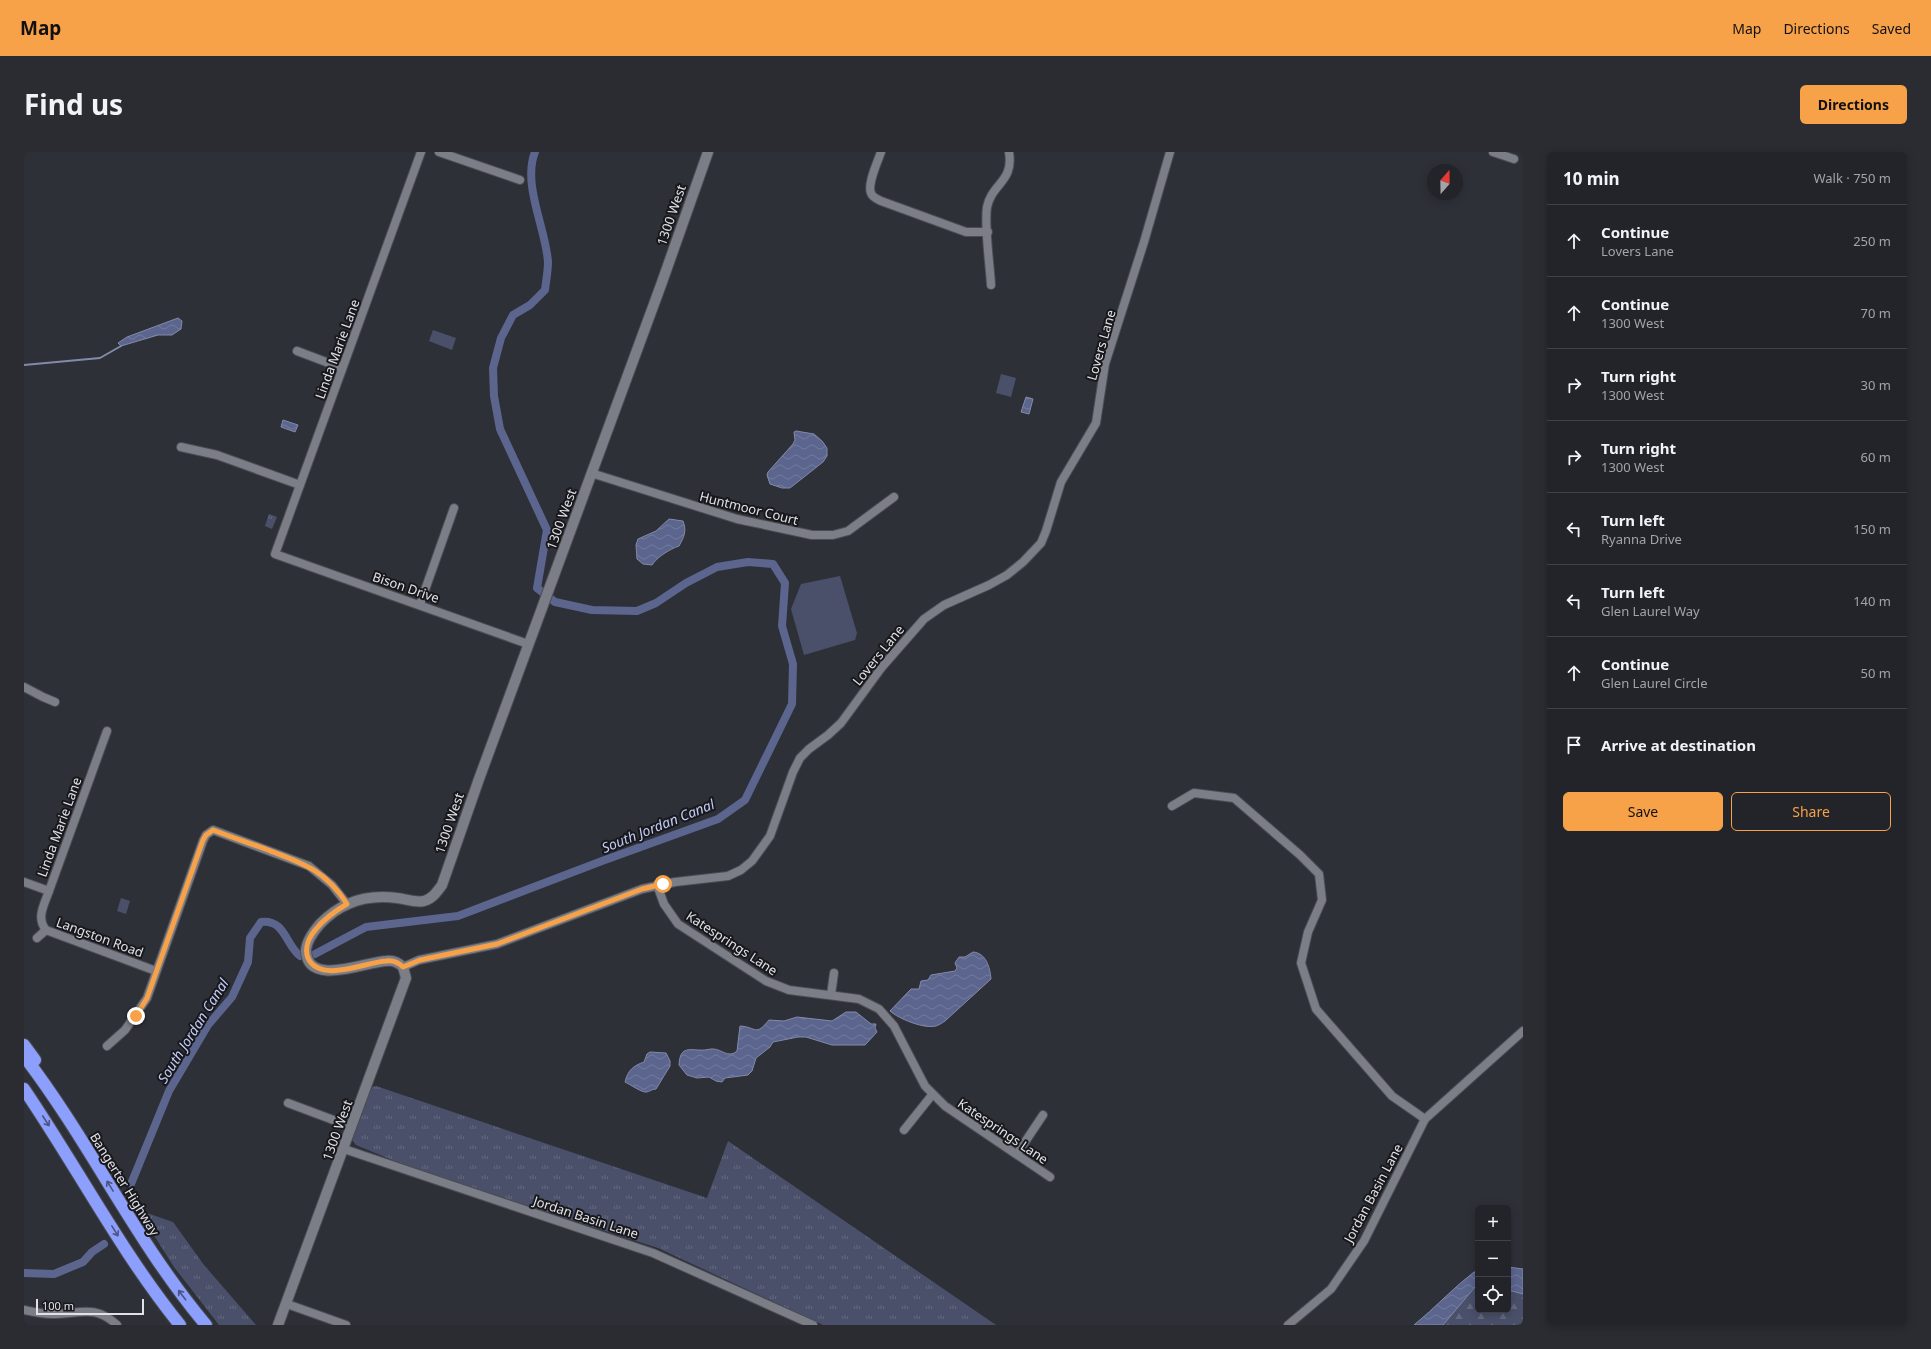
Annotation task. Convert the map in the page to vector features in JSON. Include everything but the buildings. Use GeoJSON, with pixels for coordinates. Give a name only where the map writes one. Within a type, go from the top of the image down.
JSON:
{"type":"FeatureCollection","features":[{"type":"Feature","properties":{"kind":"highway"},"geometry":{"type":"LineString","coordinates":[[24,1045],[76,1125],[93,1157]]}},
{"type":"Feature","properties":{"kind":"highway","name":"Bangerter Highway"},"geometry":{"type":"LineString","coordinates":[[24,1056],[93,1157],[148,1247],[206,1325]]}},
{"type":"Feature","properties":{"kind":"highway"},"geometry":{"type":"LineString","coordinates":[[24,1089],[128,1252],[180,1325]]}},
{"type":"Feature","properties":{"kind":"street","name":"Linda Marie Lane"},"geometry":{"type":"LineString","coordinates":[[275,554],[421,152]]}},
{"type":"Feature","properties":{"kind":"street"},"geometry":{"type":"LineString","coordinates":[[439,152],[520,180]]}},
{"type":"Feature","properties":{"kind":"street","name":"1300 West"},"geometry":{"type":"LineString","coordinates":[[278,1325],[405,981],[405,972],[403,967],[395,962],[387,960],[345,969],[328,970],[318,967],[310,962],[306,948],[313,933],[332,914],[347,904],[362,899],[379,897],[422,902],[431,897],[438,890],[444,879],[479,778],[708,152]]}},
{"type":"Feature","properties":{"kind":"street"},"geometry":{"type":"LineString","coordinates":[[881,152],[870,186],[870,192],[874,197],[881,201],[966,232],[988,232]]}},
{"type":"Feature","properties":{"kind":"street"},"geometry":{"type":"LineString","coordinates":[[991,285],[987,208],[993,193],[1007,175],[1010,165],[1009,152]]}},
{"type":"Feature","properties":{"kind":"street","name":"Lovers Lane"},"geometry":{"type":"LineString","coordinates":[[403,967],[420,960],[497,944],[642,889],[657,885],[722,877],[734,874],[747,866],[759,853],[770,836],[800,758],[808,749],[828,735],[841,723],[882,667],[924,619],[944,605],[1003,577],[1022,562],[1041,543],[1061,482],[1090,436],[1096,423],[1105,364],[1142,249],[1170,152]]}},
{"type":"Feature","properties":{"kind":"street"},"geometry":{"type":"LineString","coordinates":[[1493,152],[1514,159]]}},
{"type":"Feature","properties":{"kind":"street"},"geometry":{"type":"LineString","coordinates":[[296,351],[342,368]]}},
{"type":"Feature","properties":{"kind":"street"},"geometry":{"type":"LineString","coordinates":[[181,447],[217,455],[300,485]]}},
{"type":"Feature","properties":{"kind":"street","name":"Huntmoor Court"},"geometry":{"type":"LineString","coordinates":[[591,473],[737,519],[812,535],[833,535],[848,531],[894,497]]}},
{"type":"Feature","properties":{"kind":"street"},"geometry":{"type":"LineString","coordinates":[[420,604],[454,508]]}},
{"type":"Feature","properties":{"kind":"street","name":"Bison Drive"},"geometry":{"type":"LineString","coordinates":[[275,554],[420,604],[528,644]]}},
{"type":"Feature","properties":{"kind":"street"},"geometry":{"type":"LineString","coordinates":[[24,687],[55,702]]}},
{"type":"Feature","properties":{"kind":"street","name":"Linda Marie Lane"},"geometry":{"type":"LineString","coordinates":[[46,930],[41,924],[40,916],[107,731]]}},
{"type":"Feature","properties":{"kind":"street"},"geometry":{"type":"LineString","coordinates":[[1172,806],[1194,793],[1234,798],[1300,855],[1319,874],[1322,900],[1308,932],[1301,963],[1316,1009],[1392,1096],[1425,1119],[1523,1031]]}},
{"type":"Feature","properties":{"kind":"street"},"geometry":{"type":"LineString","coordinates":[[107,1046],[136,1016],[147,998],[203,840],[209,832],[213,830],[309,866],[332,885],[347,904]]}},
{"type":"Feature","properties":{"kind":"street"},"geometry":{"type":"LineString","coordinates":[[24,882],[49,891]]}},
{"type":"Feature","properties":{"kind":"street","name":"Katesprings Lane"},"geometry":{"type":"LineString","coordinates":[[657,885],[664,904],[678,924],[772,985],[788,990],[852,997],[866,1001],[884,1014],[894,1026],[921,1080],[932,1095],[945,1106],[1050,1177]]}},
{"type":"Feature","properties":{"kind":"street","name":"Langston Road"},"geometry":{"type":"LineString","coordinates":[[37,938],[46,930],[156,971]]}},
{"type":"Feature","properties":{"kind":"street"},"geometry":{"type":"LineString","coordinates":[[832,995],[834,973]]}},
{"type":"Feature","properties":{"kind":"street"},"geometry":{"type":"LineString","coordinates":[[904,1130],[932,1095]]}},
{"type":"Feature","properties":{"kind":"street"},"geometry":{"type":"LineString","coordinates":[[288,1103],[352,1127]]}},
{"type":"Feature","properties":{"kind":"street"},"geometry":{"type":"LineString","coordinates":[[1017,1154],[1043,1115]]}},
{"type":"Feature","properties":{"kind":"street","name":"Jordan Basin Lane"},"geometry":{"type":"LineString","coordinates":[[1288,1325],[1331,1289],[1364,1241],[1425,1119]]}},
{"type":"Feature","properties":{"kind":"street","name":"Jordan Basin Lane"},"geometry":{"type":"LineString","coordinates":[[344,1149],[647,1250],[813,1325]]}},
{"type":"Feature","properties":{"kind":"street"},"geometry":{"type":"LineString","coordinates":[[287,1304],[346,1325]]}},
{"type":"Feature","properties":{"kind":"street"},"geometry":{"type":"LineString","coordinates":[[24,1310],[51,1314],[91,1311],[107,1316],[118,1325]]}},
{"type":"Feature","properties":{"kind":"green space"},"geometry":{"type":"Polygon","coordinates":[[[433,330],[456,338],[452,350],[429,341],[433,330]]]}},
{"type":"Feature","properties":{"kind":"green space"},"geometry":{"type":"Polygon","coordinates":[[[1001,374],[1016,378],[1011,397],[996,393],[1001,374]]]}},
{"type":"Feature","properties":{"kind":"green space"},"geometry":{"type":"Polygon","coordinates":[[[269,514],[277,517],[272,529],[265,526],[269,514]]]}},
{"type":"Feature","properties":{"kind":"green space"},"geometry":{"type":"Polygon","coordinates":[[[840,576],[857,633],[855,640],[804,655],[791,609],[801,584],[840,576]]]}},
{"type":"Feature","properties":{"kind":"green space"},"geometry":{"type":"Polygon","coordinates":[[[121,898],[130,901],[126,914],[117,911],[121,898]]]}},
{"type":"Feature","properties":{"kind":"green space"},"geometry":{"type":"Polygon","coordinates":[[[376,1086],[707,1198],[728,1141],[996,1325],[823,1325],[658,1248],[414,1169],[356,1145],[352,1140],[372,1087],[376,1086]]]}},
{"type":"Feature","properties":{"kind":"green space"},"geometry":{"type":"Polygon","coordinates":[[[138,1210],[173,1222],[204,1265],[256,1325],[219,1325],[174,1267],[138,1210]]]}},
{"type":"Feature","properties":{"kind":"green space"},"geometry":{"type":"Polygon","coordinates":[[[1475,1287],[1475,1313],[1511,1313],[1511,1291],[1523,1294],[1523,1325],[1443,1325],[1475,1287]]]}},
{"type":"Feature","properties":{"kind":"water"},"geometry":{"type":"Polygon","coordinates":[[[178,318],[182,321],[181,329],[172,335],[158,335],[121,346],[118,343],[127,337],[178,318]]]}},
{"type":"Feature","properties":{"kind":"water"},"geometry":{"type":"Polygon","coordinates":[[[1026,397],[1033,399],[1029,414],[1021,412],[1026,397]]]}},
{"type":"Feature","properties":{"kind":"water"},"geometry":{"type":"Polygon","coordinates":[[[283,420],[298,425],[295,432],[281,427],[283,420]]]}},
{"type":"Feature","properties":{"kind":"water"},"geometry":{"type":"Polygon","coordinates":[[[794,432],[814,434],[827,448],[827,456],[823,462],[790,488],[782,488],[770,484],[767,475],[768,472],[793,444],[795,440],[794,432]]]}},
{"type":"Feature","properties":{"kind":"water"},"geometry":{"type":"Polygon","coordinates":[[[669,519],[683,521],[685,528],[679,546],[664,554],[652,565],[643,564],[637,559],[636,545],[638,539],[656,531],[669,519]]]}},
{"type":"Feature","properties":{"kind":"water"},"geometry":{"type":"Polygon","coordinates":[[[973,952],[981,955],[986,961],[990,970],[991,979],[945,1021],[939,1025],[931,1027],[919,1025],[905,1020],[890,1011],[911,989],[919,989],[921,981],[928,980],[931,975],[955,971],[957,968],[955,963],[959,957],[965,957],[973,952]]]}},
{"type":"Feature","properties":{"kind":"water"},"geometry":{"type":"Polygon","coordinates":[[[846,1012],[856,1012],[871,1024],[876,1024],[875,1028],[877,1032],[865,1045],[832,1045],[806,1037],[773,1042],[770,1047],[756,1058],[752,1071],[748,1075],[725,1078],[722,1082],[716,1081],[709,1077],[697,1078],[687,1075],[679,1065],[682,1054],[687,1050],[715,1049],[727,1054],[734,1053],[737,1051],[740,1026],[758,1030],[769,1020],[784,1021],[797,1017],[832,1021],[846,1012]]]}},
{"type":"Feature","properties":{"kind":"water"},"geometry":{"type":"Polygon","coordinates":[[[650,1052],[666,1053],[670,1061],[670,1066],[656,1089],[644,1092],[625,1082],[629,1071],[644,1062],[647,1054],[650,1052]]]}},
{"type":"Feature","properties":{"kind":"water"},"geometry":{"type":"Polygon","coordinates":[[[1511,1267],[1523,1269],[1523,1294],[1511,1291],[1511,1267]]]}},
{"type":"Feature","properties":{"kind":"water"},"geometry":{"type":"Polygon","coordinates":[[[1475,1272],[1475,1287],[1443,1325],[1414,1325],[1429,1312],[1475,1272]]]}},
{"type":"Feature","properties":{"kind":"waterway","name":"South Jordan Canal"},"geometry":{"type":"LineString","coordinates":[[315,954],[366,927],[458,916],[718,819],[745,800],[792,704],[793,664],[782,626],[785,583],[773,564],[748,562],[717,567],[686,583],[656,603],[637,611],[592,610],[555,602],[537,588],[547,530],[500,429],[494,396],[493,368],[501,338],[513,315],[530,305],[545,290],[548,262],[531,178],[535,152]]}},
{"type":"Feature","properties":{"kind":"waterway"},"geometry":{"type":"LineString","coordinates":[[24,365],[100,358],[121,346]]}},
{"type":"Feature","properties":{"kind":"waterway","name":"South Jordan Canal"},"geometry":{"type":"LineString","coordinates":[[131,1184],[169,1091],[208,1025],[232,997],[248,962],[250,938],[261,922],[269,922],[280,928],[300,956]]}},
{"type":"Feature","properties":{"kind":"waterway","name":"South Jordan Canal"},"geometry":{"type":"LineString","coordinates":[[24,1273],[54,1274],[83,1262],[92,1252],[104,1244]]}},
{"type":"Feature","properties":{"kind":"route"},"geometry":{"type":"LineString","coordinates":[[136,1016],[147,998],[203,840],[209,832],[213,830],[303,863],[321,874],[338,891],[347,904],[318,926],[306,948],[310,962],[322,969],[328,970],[345,969],[387,960],[395,962],[403,967],[420,960],[487,947],[642,889],[663,884]]}}]}
